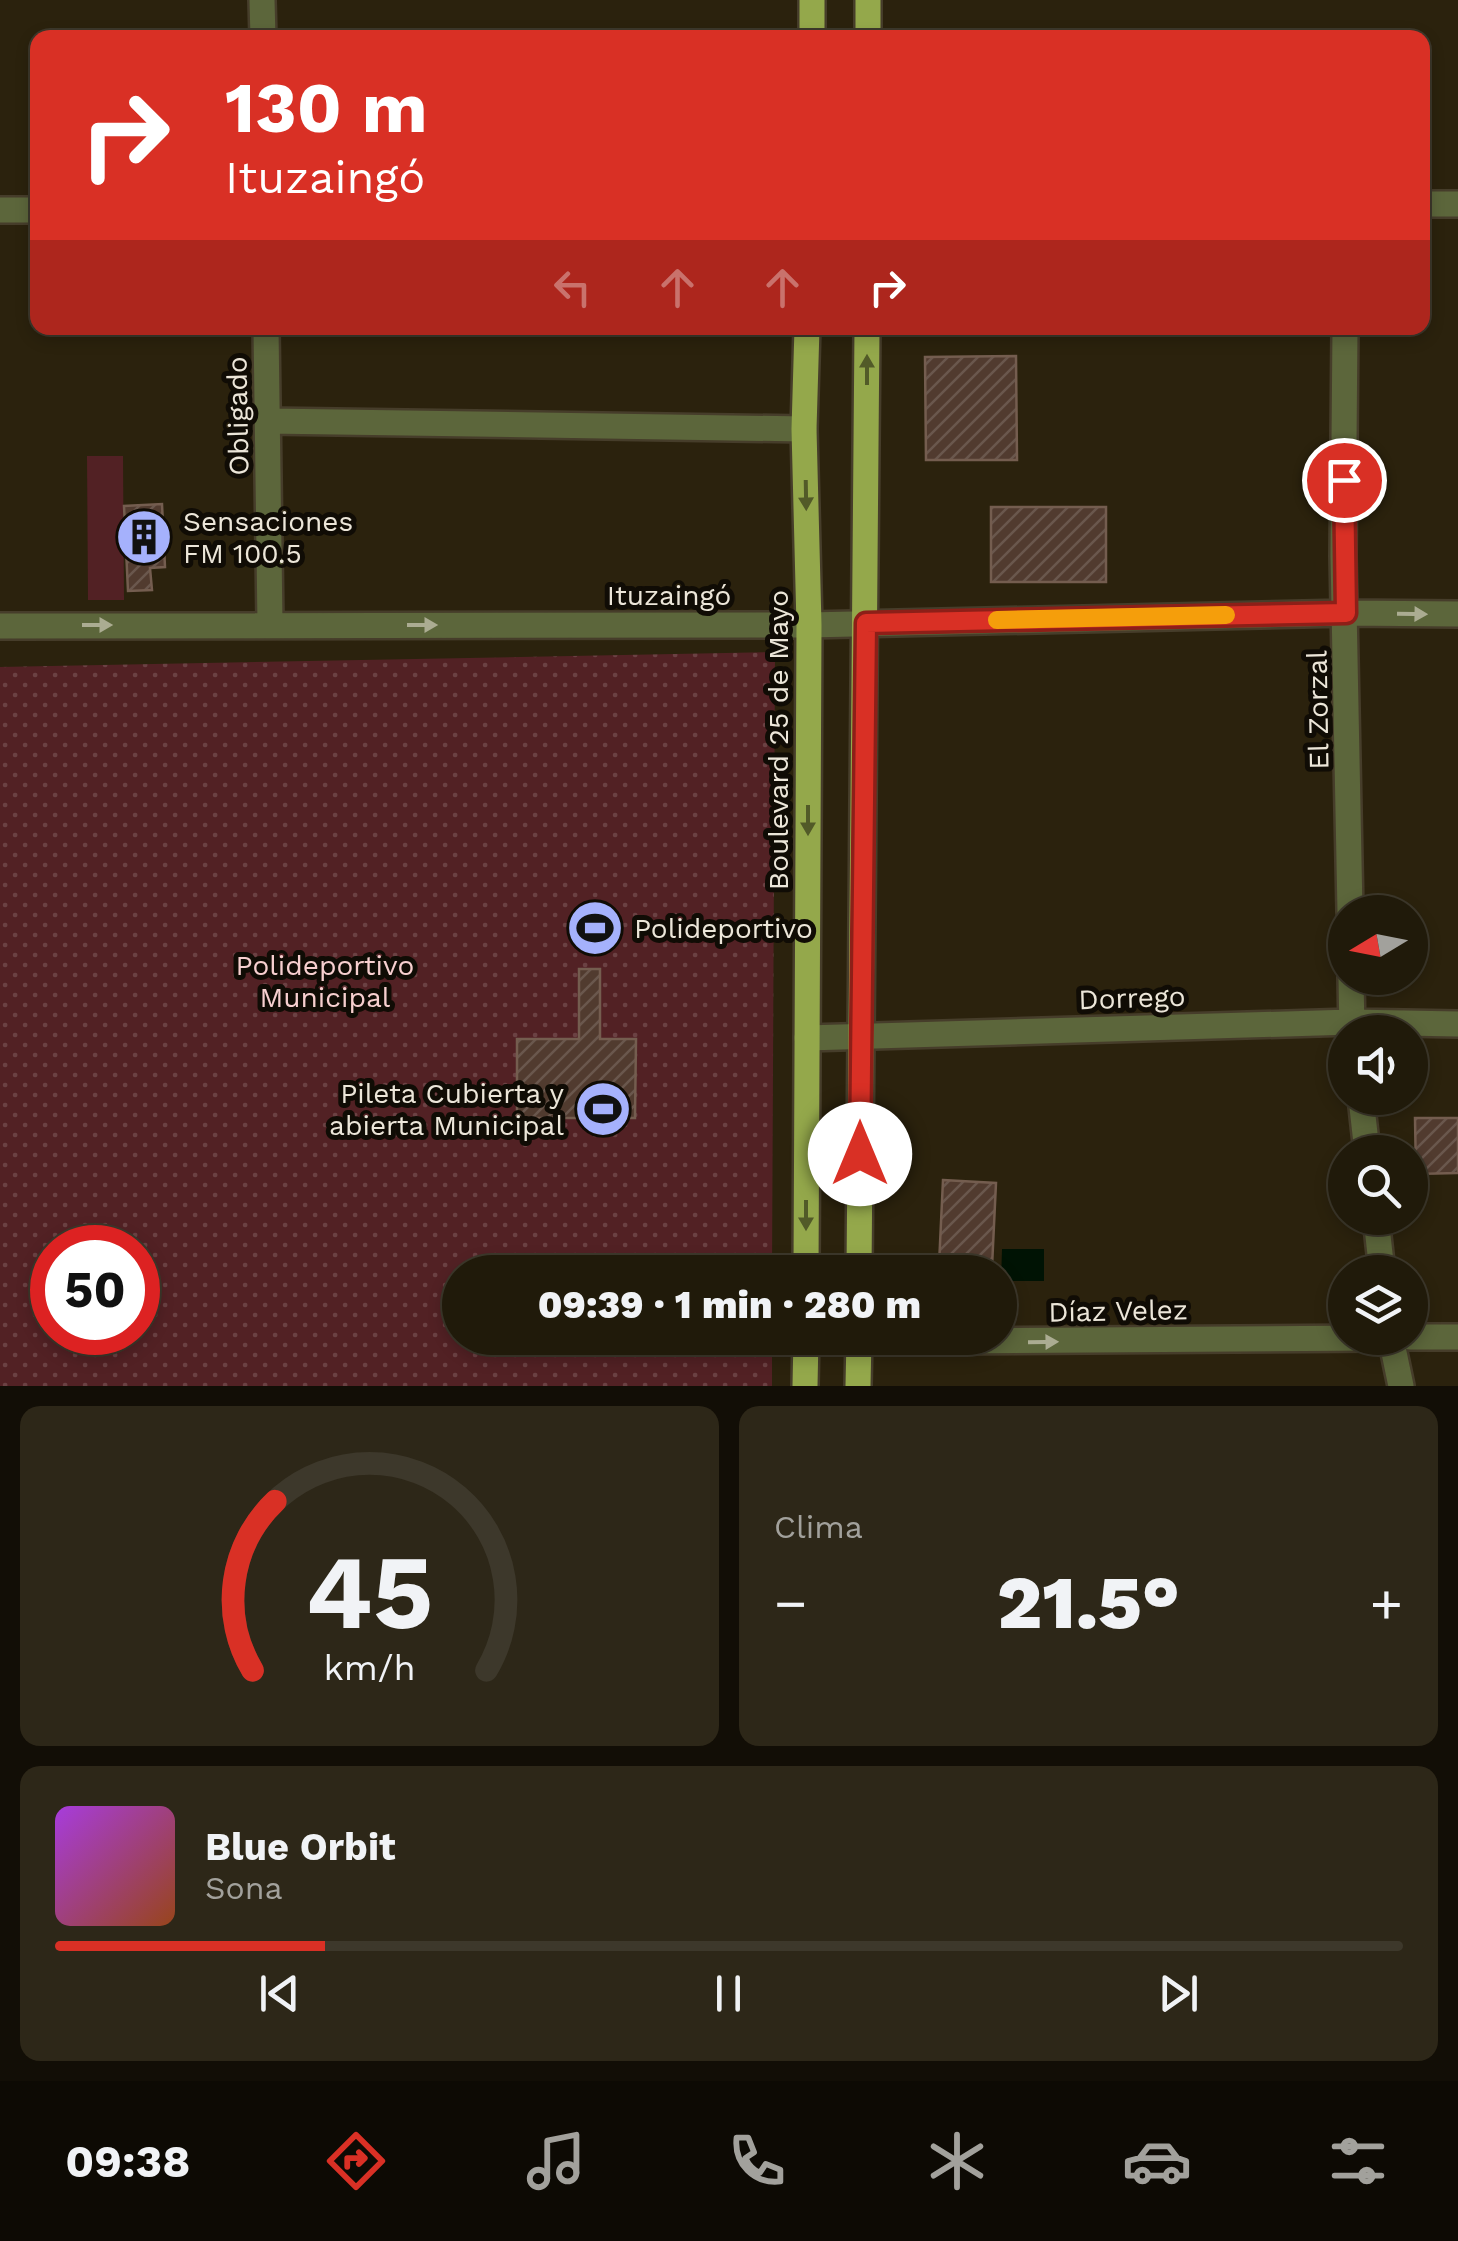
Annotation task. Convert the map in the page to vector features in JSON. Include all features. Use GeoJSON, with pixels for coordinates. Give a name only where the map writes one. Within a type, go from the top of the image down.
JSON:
{"type":"FeatureCollection","features":[{"type":"Feature","properties":{"kind":"main road"},"geometry":{"type":"LineString","coordinates":[[812,0],[812,30]]}},
{"type":"Feature","properties":{"kind":"main road"},"geometry":{"type":"LineString","coordinates":[[868,0],[868,30]]}},
{"type":"Feature","properties":{"kind":"main road","name":"Boulevard 25 de Mayo"},"geometry":{"type":"LineString","coordinates":[[806,1255],[807,335]]}},
{"type":"Feature","properties":{"kind":"main road"},"geometry":{"type":"LineString","coordinates":[[860,1255],[867,335]]}},
{"type":"Feature","properties":{"kind":"main road"},"geometry":{"type":"LineString","coordinates":[[805,1386],[806,1355]]}},
{"type":"Feature","properties":{"kind":"main road"},"geometry":{"type":"LineString","coordinates":[[858,1386],[859,1355]]}},
{"type":"Feature","properties":{"kind":"street"},"geometry":{"type":"LineString","coordinates":[[262,0],[262,30]]}},
{"type":"Feature","properties":{"kind":"street"},"geometry":{"type":"LineString","coordinates":[[1430,204],[1458,204]]}},
{"type":"Feature","properties":{"kind":"street"},"geometry":{"type":"LineString","coordinates":[[0,210],[30,210]]}},
{"type":"Feature","properties":{"kind":"street","name":"Obligado"},"geometry":{"type":"LineString","coordinates":[[266,335],[270,624]]}},
{"type":"Feature","properties":{"kind":"street","name":"El Zorzal"},"geometry":{"type":"LineString","coordinates":[[1344,335],[1343,556],[1350,895]]}},
{"type":"Feature","properties":{"kind":"street"},"geometry":{"type":"LineString","coordinates":[[268,421],[804,429]]}},
{"type":"Feature","properties":{"kind":"street","name":"Ituzaingó"},"geometry":{"type":"LineString","coordinates":[[0,626],[809,625],[1458,614]]}},
{"type":"Feature","properties":{"kind":"street","name":"Dorrego"},"geometry":{"type":"LineString","coordinates":[[1428,1025],[1458,1024]]}},
{"type":"Feature","properties":{"kind":"street","name":"Dorrego"},"geometry":{"type":"LineString","coordinates":[[807,1038],[1328,1027]]}},
{"type":"Feature","properties":{"kind":"street"},"geometry":{"type":"LineString","coordinates":[[1428,1337],[1458,1337]]}},
{"type":"Feature","properties":{"kind":"street","name":"Díaz Velez"},"geometry":{"type":"LineString","coordinates":[[1017,1340],[1328,1338]]}},
{"type":"Feature","properties":{"kind":"street"},"geometry":{"type":"LineString","coordinates":[[1395,1355],[1401,1386]]}},
{"type":"Feature","properties":{"kind":"green space"},"geometry":{"type":"Polygon","coordinates":[[[87,456],[123,456],[124,600],[88,600],[87,456]]]}},
{"type":"Feature","properties":{"kind":"green space","name":"Polideportivo Municipal"},"geometry":{"type":"Polygon","coordinates":[[[775,652],[772,1255],[442,1255],[442,1355],[772,1355],[772,1386],[0,1386],[0,667],[775,652]]]}},
{"type":"Feature","properties":{"kind":"shaded area"},"geometry":{"type":"Polygon","coordinates":[[[1002,1249],[1044,1249],[1044,1281],[1017,1281],[1017,1255],[1002,1255],[1002,1249]]]}},
{"type":"Feature","properties":{"kind":"building"},"geometry":{"type":"Polygon","coordinates":[[[1016,356],[1017,460],[926,460],[925,357],[1016,356]]]}},
{"type":"Feature","properties":{"kind":"building","name":"Sensaciones FM 100.5"},"geometry":{"type":"Polygon","coordinates":[[[162,504],[165,567],[150,568],[152,590],[128,591],[124,506],[162,504]]]}},
{"type":"Feature","properties":{"kind":"building"},"geometry":{"type":"Polygon","coordinates":[[[991,507],[1106,507],[1106,582],[991,582],[991,507]]]}},
{"type":"Feature","properties":{"kind":"building"},"geometry":{"type":"Polygon","coordinates":[[[579,969],[600,969],[600,1039],[636,1039],[635,1118],[517,1118],[517,1039],[579,1039],[579,969]]]}},
{"type":"Feature","properties":{"kind":"building"},"geometry":{"type":"Polygon","coordinates":[[[1415,1118],[1458,1118],[1458,1173],[1428,1174],[1428,1135],[1415,1135],[1415,1118]]]}},
{"type":"Feature","properties":{"kind":"building"},"geometry":{"type":"Polygon","coordinates":[[[943,1180],[996,1183],[993,1255],[939,1255],[943,1180]]]}},
{"type":"Feature","properties":{"kind":"slow traffic"},"geometry":{"type":"LineString","coordinates":[[997,620],[1226,615]]}},
{"type":"Feature","properties":{"kind":"place","name":"Sensaciones FM 100.5"},"geometry":{"type":"Point","coordinates":[144,537]}},
{"type":"Feature","properties":{"kind":"place","name":"Polideportivo"},"geometry":{"type":"Point","coordinates":[595,928]}},
{"type":"Feature","properties":{"kind":"place","name":"Pileta Cubierta y abierta Municipal"},"geometry":{"type":"Point","coordinates":[603,1109]}},
{"type":"Feature","properties":{"kind":"route"},"geometry":{"type":"LineString","coordinates":[[860,1154],[866,623],[1346,613],[1344,480]]}}]}
